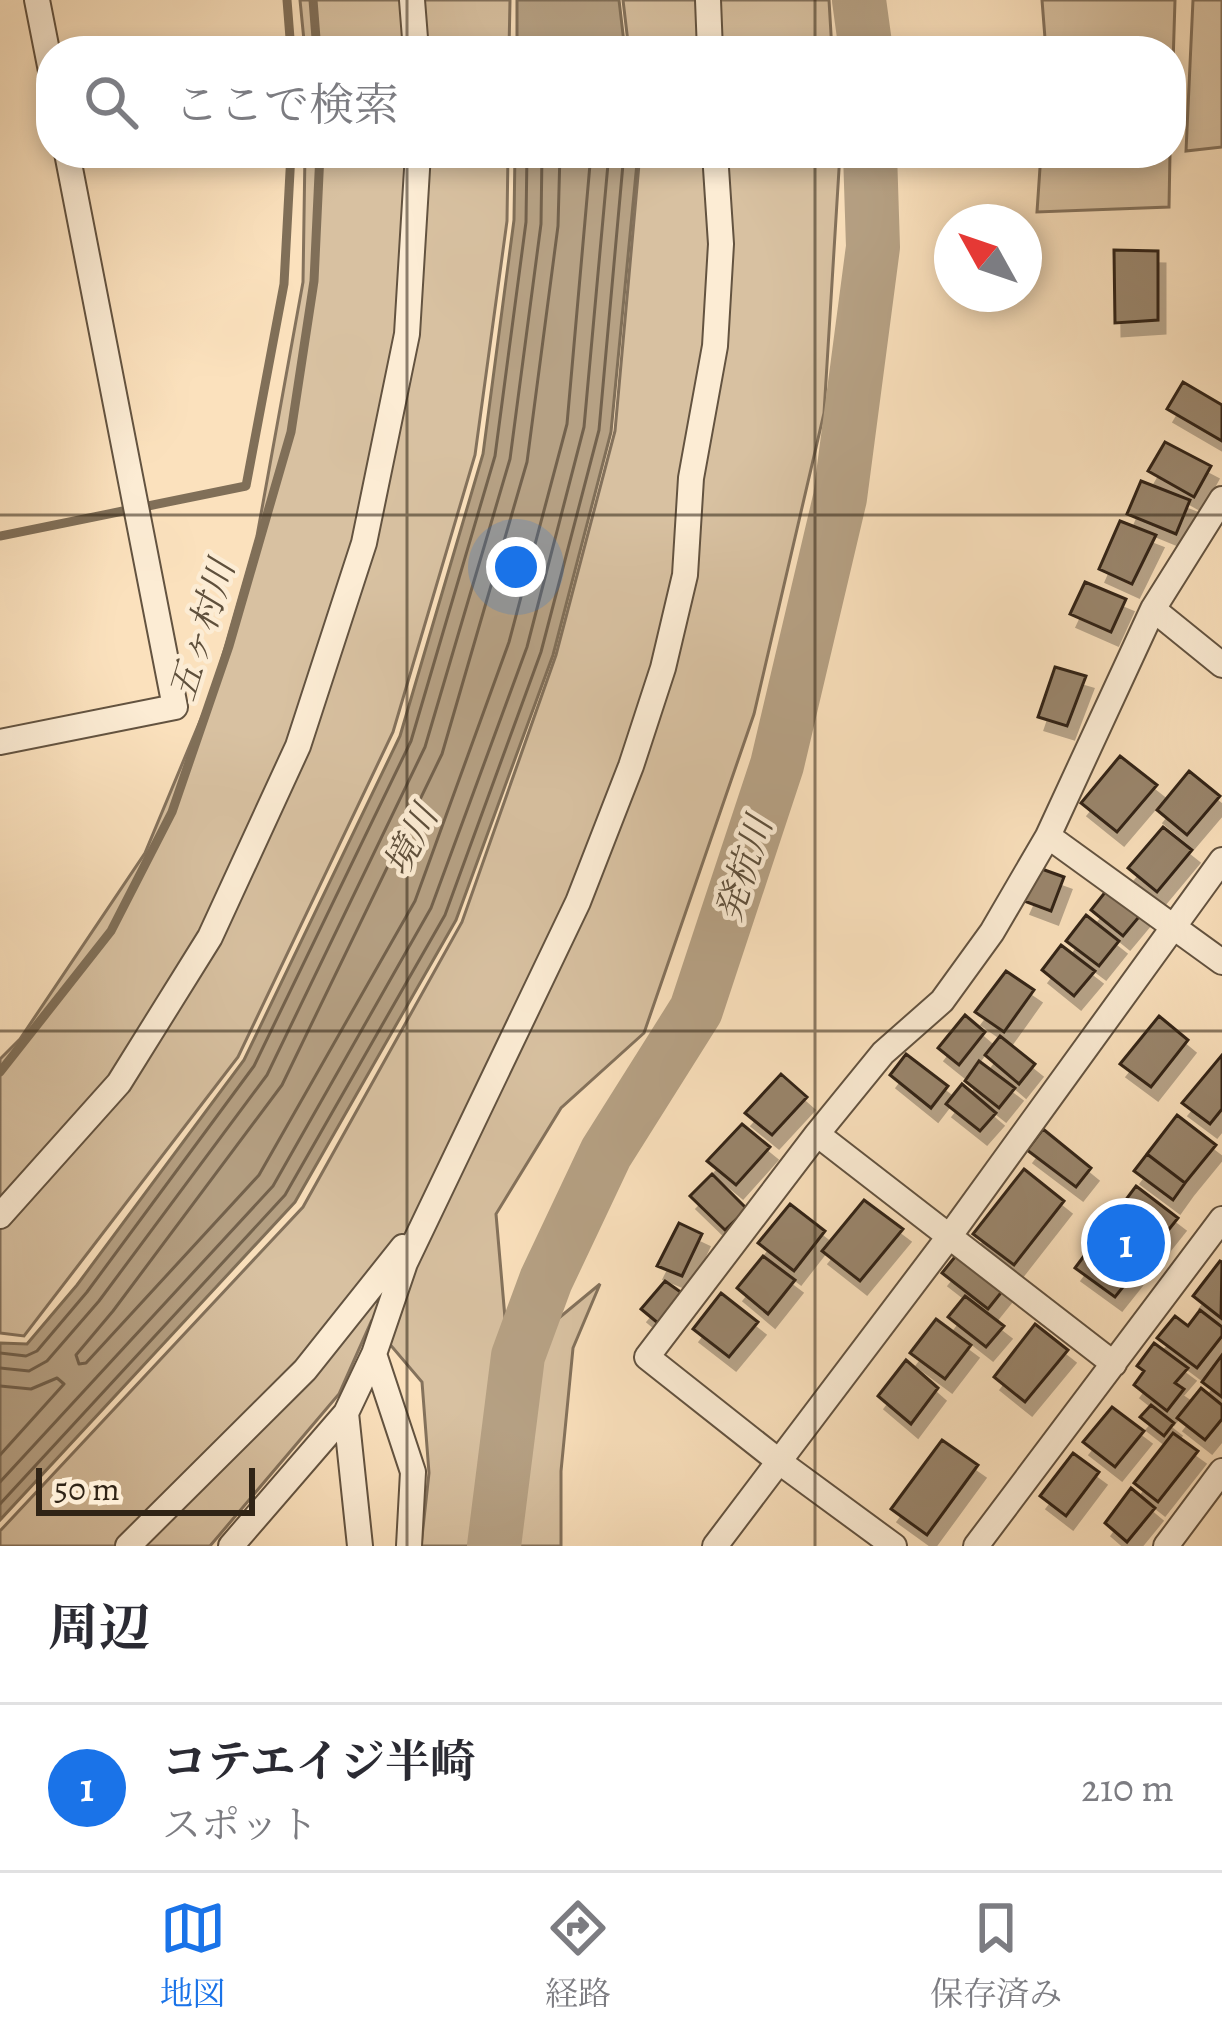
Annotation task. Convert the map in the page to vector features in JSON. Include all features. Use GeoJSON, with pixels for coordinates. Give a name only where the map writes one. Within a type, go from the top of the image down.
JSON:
{"type":"FeatureCollection","features":[{"type":"Feature","properties":{"kind":"street"},"geometry":{"type":"LineString","coordinates":[[38,0],[45,36]]}},
{"type":"Feature","properties":{"kind":"street"},"geometry":{"type":"LineString","coordinates":[[412,0],[415,36]]}},
{"type":"Feature","properties":{"kind":"street"},"geometry":{"type":"LineString","coordinates":[[708,0],[709,36]]}},
{"type":"Feature","properties":{"kind":"street"},"geometry":{"type":"LineString","coordinates":[[0,742],[175,707],[70,168]]}},
{"type":"Feature","properties":{"kind":"street"},"geometry":{"type":"LineString","coordinates":[[0,1216],[118,1083],[210,937],[298,746],[364,544],[407,334],[417,168]]}},
{"type":"Feature","properties":{"kind":"street"},"geometry":{"type":"LineString","coordinates":[[231,1546],[346,1413],[374,1354],[404,1263],[578,902],[632,766],[663,668],[685,574],[691,478],[715,346],[721,244],[716,168]]}},
{"type":"Feature","properties":{"kind":"street"},"geometry":{"type":"LineString","coordinates":[[894,1546],[647,1357],[817,1134],[883,1053],[942,1001],[992,932],[1048,836],[1153,609],[1222,499]]}},
{"type":"Feature","properties":{"kind":"street"},"geometry":{"type":"LineString","coordinates":[[1153,609],[1222,665]]}},
{"type":"Feature","properties":{"kind":"street"},"geometry":{"type":"LineString","coordinates":[[1048,836],[1222,962]]}},
{"type":"Feature","properties":{"kind":"street"},"geometry":{"type":"LineString","coordinates":[[715,1546],[951,1234],[1222,860]]}},
{"type":"Feature","properties":{"kind":"street"},"geometry":{"type":"LineString","coordinates":[[817,1134],[1114,1364]]}},
{"type":"Feature","properties":{"kind":"street"},"geometry":{"type":"LineString","coordinates":[[976,1546],[1222,1219]]}},
{"type":"Feature","properties":{"kind":"street"},"geometry":{"type":"LineString","coordinates":[[128,1546],[305,1370],[424,1222]]}},
{"type":"Feature","properties":{"kind":"street"},"geometry":{"type":"LineString","coordinates":[[374,1354],[413,1472],[409,1546]]}},
{"type":"Feature","properties":{"kind":"street"},"geometry":{"type":"LineString","coordinates":[[346,1413],[360,1546]]}},
{"type":"Feature","properties":{"kind":"street"},"geometry":{"type":"LineString","coordinates":[[1166,1546],[1222,1471]]}},
{"type":"Feature","properties":{"kind":"shaded area"},"geometry":{"type":"Polygon","coordinates":[[[300,0],[510,0],[509,36],[304,36],[300,0]]]}},
{"type":"Feature","properties":{"kind":"shaded area"},"geometry":{"type":"Polygon","coordinates":[[[623,0],[829,0],[831,36],[627,36],[623,0]]]}},
{"type":"Feature","properties":{"kind":"shaded area"},"geometry":{"type":"Polygon","coordinates":[[[1042,0],[1175,0],[1174,36],[1045,36],[1042,0]]]}},
{"type":"Feature","properties":{"kind":"shaded area"},"geometry":{"type":"Polygon","coordinates":[[[1193,0],[1222,0],[1222,147],[1186,151],[1193,0]]]}},
{"type":"Feature","properties":{"kind":"shaded area"},"geometry":{"type":"Polygon","coordinates":[[[305,168],[508,168],[507,221],[475,455],[393,732],[238,1057],[24,1336],[0,1333],[0,1059],[20,1039],[145,853],[213,690],[257,536],[303,282],[305,168]]]}},
{"type":"Feature","properties":{"kind":"shaded area"},"geometry":{"type":"Polygon","coordinates":[[[639,168],[839,168],[824,413],[754,714],[644,1033],[561,1108],[496,1214],[505,1318],[476,1546],[421,1546],[429,1473],[422,1382],[371,1322],[339,1394],[210,1546],[0,1546],[0,1531],[303,1207],[462,922],[556,655],[615,431],[639,168]]]}},
{"type":"Feature","properties":{"kind":"shaded area"},"geometry":{"type":"Polygon","coordinates":[[[1040,168],[1170,168],[1169,207],[1042,212],[1042,204],[1038,204],[1040,168]]]}},
{"type":"Feature","properties":{"kind":"shaded area"},"geometry":{"type":"Polygon","coordinates":[[[600,1284],[573,1348],[561,1471],[561,1546],[515,1546],[518,1470],[537,1336],[600,1284]]]}},
{"type":"Feature","properties":{"kind":"water"},"geometry":{"type":"Polygon","coordinates":[[[517,0],[619,0],[623,36],[517,36],[517,0]]]}},
{"type":"Feature","properties":{"kind":"water","name":"境川"},"geometry":{"type":"Polygon","coordinates":[[[515,168],[637,168],[611,432],[553,655],[456,920],[295,1202],[0,1520],[0,1343],[27,1344],[77,1285],[244,1060],[400,736],[483,454],[514,220],[515,168]]]}},
{"type":"Feature","properties":{"kind":"building"},"geometry":{"type":"Polygon","coordinates":[[[1114,250],[1158,251],[1158,320],[1115,323],[1114,250]]]}},
{"type":"Feature","properties":{"kind":"building"},"geometry":{"type":"Polygon","coordinates":[[[1183,382],[1222,405],[1222,441],[1167,409],[1183,382]]]}},
{"type":"Feature","properties":{"kind":"building"},"geometry":{"type":"Polygon","coordinates":[[[1165,442],[1211,466],[1194,497],[1148,471],[1165,442]]]}},
{"type":"Feature","properties":{"kind":"building"},"geometry":{"type":"Polygon","coordinates":[[[1141,481],[1190,500],[1176,534],[1127,514],[1141,481]]]}},
{"type":"Feature","properties":{"kind":"building"},"geometry":{"type":"Polygon","coordinates":[[[1120,521],[1156,535],[1132,584],[1099,569],[1120,521]]]}},
{"type":"Feature","properties":{"kind":"building"},"geometry":{"type":"Polygon","coordinates":[[[1085,582],[1126,599],[1111,632],[1070,614],[1085,582]]]}},
{"type":"Feature","properties":{"kind":"building"},"geometry":{"type":"Polygon","coordinates":[[[1055,667],[1086,676],[1067,726],[1038,717],[1055,667]]]}},
{"type":"Feature","properties":{"kind":"building"},"geometry":{"type":"Polygon","coordinates":[[[1120,756],[1157,785],[1117,832],[1081,803],[1120,756]]]}},
{"type":"Feature","properties":{"kind":"building"},"geometry":{"type":"Polygon","coordinates":[[[1189,771],[1220,796],[1187,835],[1157,810],[1189,771]]]}},
{"type":"Feature","properties":{"kind":"building"},"geometry":{"type":"Polygon","coordinates":[[[1163,827],[1192,850],[1157,892],[1128,868],[1163,827]]]}},
{"type":"Feature","properties":{"kind":"building"},"geometry":{"type":"Polygon","coordinates":[[[1039,868],[1064,877],[1051,911],[1024,901],[1039,868]]]}},
{"type":"Feature","properties":{"kind":"building"},"geometry":{"type":"Polygon","coordinates":[[[1110,886],[1143,912],[1123,936],[1091,910],[1110,886]]]}},
{"type":"Feature","properties":{"kind":"building"},"geometry":{"type":"Polygon","coordinates":[[[1086,915],[1119,941],[1099,966],[1066,941],[1086,915]]]}},
{"type":"Feature","properties":{"kind":"building"},"geometry":{"type":"Polygon","coordinates":[[[1061,945],[1095,971],[1074,996],[1042,970],[1061,945]]]}},
{"type":"Feature","properties":{"kind":"building"},"geometry":{"type":"Polygon","coordinates":[[[1006,971],[1034,990],[1004,1032],[975,1012],[1006,971]]]}},
{"type":"Feature","properties":{"kind":"building"},"geometry":{"type":"Polygon","coordinates":[[[965,1015],[985,1032],[959,1065],[938,1048],[965,1015]]]}},
{"type":"Feature","properties":{"kind":"building"},"geometry":{"type":"Polygon","coordinates":[[[1159,1016],[1188,1040],[1151,1087],[1120,1064],[1159,1016]]]}},
{"type":"Feature","properties":{"kind":"building"},"geometry":{"type":"Polygon","coordinates":[[[1000,1036],[1035,1064],[1019,1084],[985,1055],[1000,1036]]]}},
{"type":"Feature","properties":{"kind":"building"},"geometry":{"type":"Polygon","coordinates":[[[906,1054],[948,1086],[931,1108],[890,1075],[906,1054]]]}},
{"type":"Feature","properties":{"kind":"building"},"geometry":{"type":"Polygon","coordinates":[[[1222,1055],[1222,1109],[1210,1124],[1182,1103],[1222,1055]]]}},
{"type":"Feature","properties":{"kind":"building"},"geometry":{"type":"Polygon","coordinates":[[[979,1061],[1015,1088],[999,1108],[965,1081],[979,1061]]]}},
{"type":"Feature","properties":{"kind":"building"},"geometry":{"type":"Polygon","coordinates":[[[781,1074],[807,1097],[772,1135],[745,1113],[781,1074]]]}},
{"type":"Feature","properties":{"kind":"building"},"geometry":{"type":"Polygon","coordinates":[[[962,1084],[996,1113],[980,1131],[946,1104],[962,1084]]]}},
{"type":"Feature","properties":{"kind":"building"},"geometry":{"type":"Polygon","coordinates":[[[1177,1115],[1216,1145],[1185,1183],[1147,1154],[1177,1115]]]}},
{"type":"Feature","properties":{"kind":"building"},"geometry":{"type":"Polygon","coordinates":[[[742,1124],[770,1147],[736,1185],[707,1161],[742,1124]]]}},
{"type":"Feature","properties":{"kind":"building"},"geometry":{"type":"Polygon","coordinates":[[[1043,1129],[1091,1168],[1076,1187],[1027,1150],[1043,1129]]]}},
{"type":"Feature","properties":{"kind":"building"},"geometry":{"type":"Polygon","coordinates":[[[1147,1154],[1185,1183],[1173,1200],[1134,1171],[1147,1154]]]}},
{"type":"Feature","properties":{"kind":"building"},"geometry":{"type":"Polygon","coordinates":[[[1024,1169],[1064,1201],[1014,1265],[973,1234],[1024,1169]]]}},
{"type":"Feature","properties":{"kind":"building"},"geometry":{"type":"Polygon","coordinates":[[[712,1174],[747,1209],[725,1230],[690,1196],[712,1174]]]}},
{"type":"Feature","properties":{"kind":"building"},"geometry":{"type":"Polygon","coordinates":[[[1136,1186],[1178,1218],[1115,1297],[1075,1268],[1136,1186]]]}},
{"type":"Feature","properties":{"kind":"building"},"geometry":{"type":"Polygon","coordinates":[[[864,1200],[903,1229],[860,1281],[822,1251],[864,1200]]]}},
{"type":"Feature","properties":{"kind":"building"},"geometry":{"type":"Polygon","coordinates":[[[790,1204],[825,1231],[794,1271],[758,1243],[790,1204]]]}},
{"type":"Feature","properties":{"kind":"building"},"geometry":{"type":"Polygon","coordinates":[[[679,1223],[702,1234],[682,1276],[657,1266],[679,1223]]]}},
{"type":"Feature","properties":{"kind":"building"},"geometry":{"type":"Polygon","coordinates":[[[958,1253],[1004,1289],[988,1309],[942,1273],[958,1253]]]}},
{"type":"Feature","properties":{"kind":"building"},"geometry":{"type":"Polygon","coordinates":[[[763,1256],[795,1280],[768,1314],[737,1288],[763,1256]]]}},
{"type":"Feature","properties":{"kind":"building"},"geometry":{"type":"Polygon","coordinates":[[[1222,1262],[1221,1318],[1193,1296],[1222,1262]]]}},
{"type":"Feature","properties":{"kind":"building"},"geometry":{"type":"Polygon","coordinates":[[[665,1281],[682,1293],[658,1323],[641,1309],[665,1281]]]}},
{"type":"Feature","properties":{"kind":"building"},"geometry":{"type":"Polygon","coordinates":[[[721,1293],[758,1322],[729,1357],[693,1329],[721,1293]]]}},
{"type":"Feature","properties":{"kind":"building"},"geometry":{"type":"Polygon","coordinates":[[[965,1296],[1004,1326],[986,1347],[948,1317],[965,1296]]]}},
{"type":"Feature","properties":{"kind":"building"},"geometry":{"type":"Polygon","coordinates":[[[1200,1310],[1222,1327],[1222,1336],[1197,1368],[1157,1338],[1175,1316],[1188,1326],[1200,1310]]]}},
{"type":"Feature","properties":{"kind":"building"},"geometry":{"type":"Polygon","coordinates":[[[936,1319],[971,1345],[945,1379],[910,1353],[936,1319]]]}},
{"type":"Feature","properties":{"kind":"building"},"geometry":{"type":"Polygon","coordinates":[[[1035,1324],[1068,1350],[1025,1402],[994,1377],[1035,1324]]]}},
{"type":"Feature","properties":{"kind":"building"},"geometry":{"type":"Polygon","coordinates":[[[1154,1343],[1188,1368],[1175,1383],[1184,1389],[1167,1411],[1134,1385],[1144,1371],[1137,1366],[1154,1343]]]}},
{"type":"Feature","properties":{"kind":"building"},"geometry":{"type":"Polygon","coordinates":[[[1222,1355],[1222,1397],[1202,1382],[1222,1355]]]}},
{"type":"Feature","properties":{"kind":"building"},"geometry":{"type":"Polygon","coordinates":[[[906,1360],[938,1388],[911,1424],[878,1396],[906,1360]]]}},
{"type":"Feature","properties":{"kind":"building"},"geometry":{"type":"Polygon","coordinates":[[[1201,1388],[1222,1405],[1222,1419],[1205,1440],[1177,1418],[1201,1388]]]}},
{"type":"Feature","properties":{"kind":"building"},"geometry":{"type":"Polygon","coordinates":[[[1151,1405],[1174,1423],[1164,1436],[1140,1417],[1151,1405]]]}},
{"type":"Feature","properties":{"kind":"building"},"geometry":{"type":"Polygon","coordinates":[[[1112,1407],[1144,1431],[1115,1467],[1083,1442],[1112,1407]]]}},
{"type":"Feature","properties":{"kind":"building"},"geometry":{"type":"Polygon","coordinates":[[[1173,1433],[1198,1451],[1158,1502],[1134,1483],[1173,1433]]]}},
{"type":"Feature","properties":{"kind":"building"},"geometry":{"type":"Polygon","coordinates":[[[942,1440],[978,1465],[927,1535],[891,1509],[942,1440]]]}},
{"type":"Feature","properties":{"kind":"building"},"geometry":{"type":"Polygon","coordinates":[[[1073,1453],[1099,1472],[1066,1516],[1040,1496],[1073,1453]]]}},
{"type":"Feature","properties":{"kind":"building"},"geometry":{"type":"Polygon","coordinates":[[[1131,1488],[1155,1508],[1127,1542],[1105,1523],[1131,1488]]]}},
{"type":"Feature","properties":{"kind":"waterway"},"geometry":{"type":"LineString","coordinates":[[287,0],[290,36]]}},
{"type":"Feature","properties":{"kind":"waterway","name":"五ヶ村川"},"geometry":{"type":"LineString","coordinates":[[313,0],[316,36]]}},
{"type":"Feature","properties":{"kind":"waterway","name":"発杭川"},"geometry":{"type":"LineString","coordinates":[[859,0],[864,36]]}},
{"type":"Feature","properties":{"kind":"waterway"},"geometry":{"type":"LineString","coordinates":[[148,506],[246,486],[284,284],[290,168]]}},
{"type":"Feature","properties":{"kind":"waterway","name":"五ヶ村川"},"geometry":{"type":"LineString","coordinates":[[0,1072],[111,931],[172,812],[229,646],[291,432],[314,281],[319,168]]}},
{"type":"Feature","properties":{"kind":"waterway","name":"発杭川"},"geometry":{"type":"LineString","coordinates":[[494,1546],[518,1356],[546,1280],[606,1153],[696,1010],[777,765],[840,498],[873,247],[870,168]]}},
{"type":"Feature","properties":{"kind":"waterway"},"geometry":{"type":"LineString","coordinates":[[0,536],[123,511]]}},
{"type":"Feature","properties":{"kind":"place","name":"コテエイジ半崎"},"geometry":{"type":"Point","coordinates":[1126,1243]}}]}
